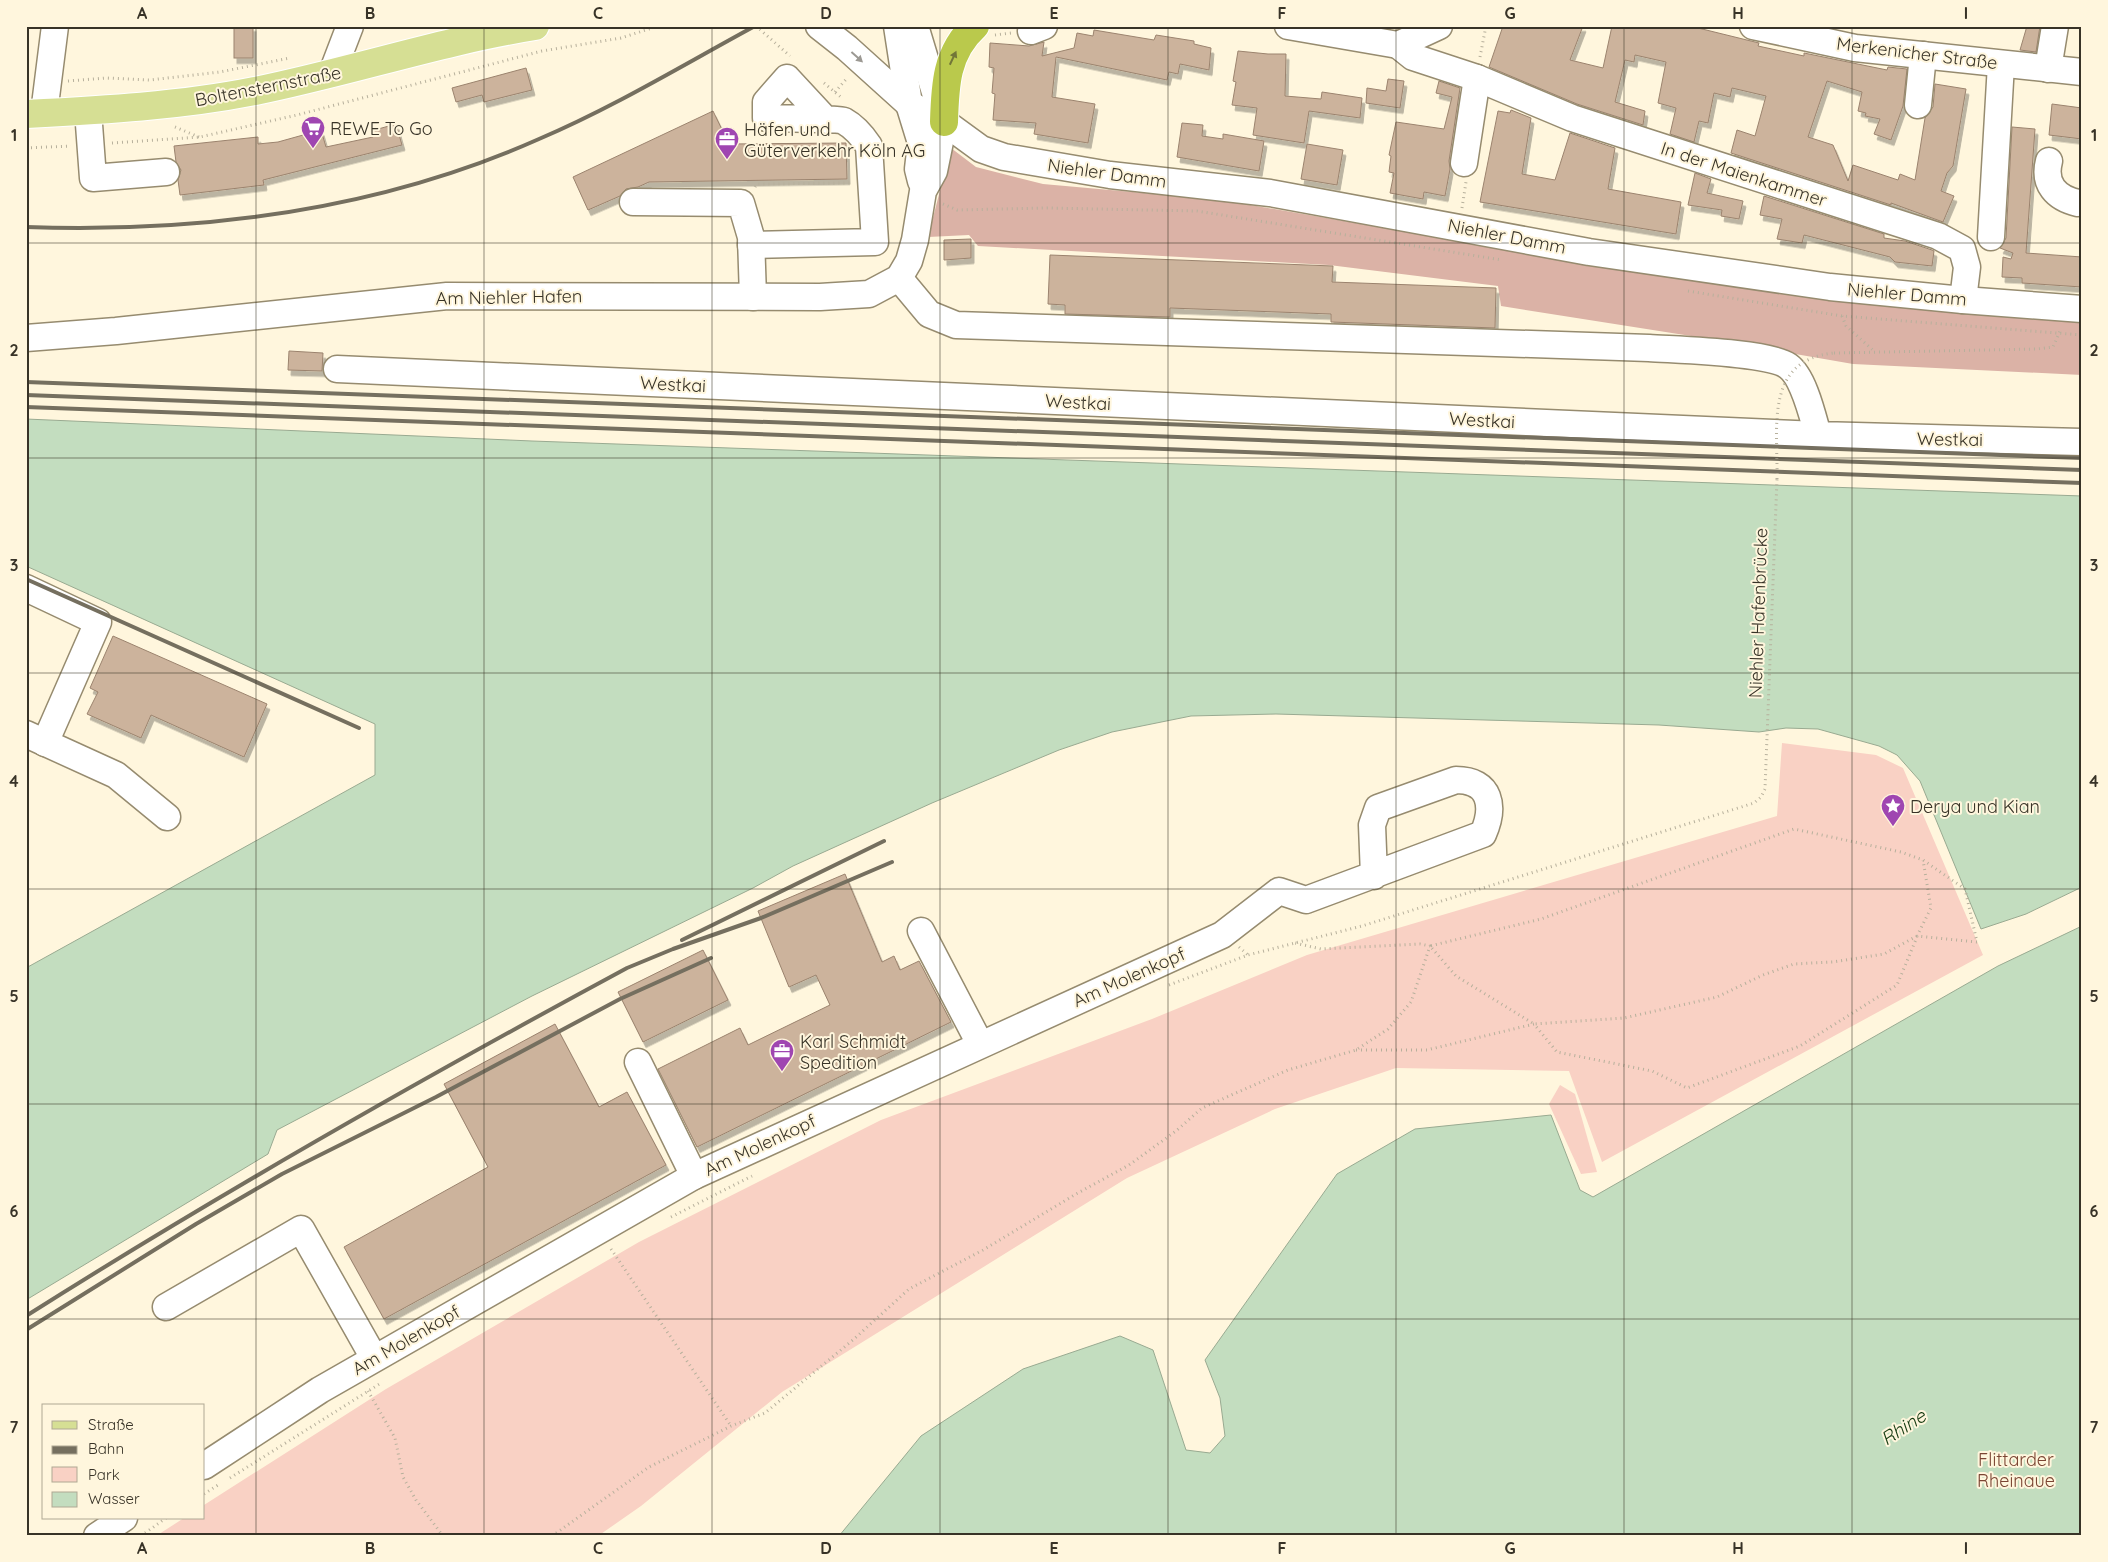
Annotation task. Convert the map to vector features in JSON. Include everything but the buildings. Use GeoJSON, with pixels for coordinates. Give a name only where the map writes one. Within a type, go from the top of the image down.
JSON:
{"type":"FeatureCollection","features":[{"type":"Feature","properties":{"kind":"highway"},"geometry":{"type":"LineString","coordinates":[[944,122],[948,68],[959,46],[984,31]]}},
{"type":"Feature","properties":{"kind":"main road","name":"Boltensternstraße"},"geometry":{"type":"LineString","coordinates":[[35,114],[165,106],[255,91],[501,29],[535,26]]}},
{"type":"Feature","properties":{"kind":"street"},"geometry":{"type":"LineString","coordinates":[[35,114],[46,82],[55,26]]}},
{"type":"Feature","properties":{"kind":"street"},"geometry":{"type":"LineString","coordinates":[[332,73],[350,26]]}},
{"type":"Feature","properties":{"kind":"street","name":"Niehler Damm"},"geometry":{"type":"LineString","coordinates":[[820,26],[909,104],[944,122],[980,149],[1004,157],[1060,168],[1270,192],[1662,263],[1830,287],[1962,300],[2082,308]]}},
{"type":"Feature","properties":{"kind":"street"},"geometry":{"type":"LineString","coordinates":[[897,26],[909,104],[921,143],[918,169],[923,191]]}},
{"type":"Feature","properties":{"kind":"street"},"geometry":{"type":"LineString","coordinates":[[915,26],[944,122],[934,171],[923,191],[915,240],[909,261],[898,278],[929,314],[956,325],[1649,348],[1758,357],[1789,366],[1804,389],[1818,435]]}},
{"type":"Feature","properties":{"kind":"street"},"geometry":{"type":"LineString","coordinates":[[1288,26],[1398,45],[1439,26]]}},
{"type":"Feature","properties":{"kind":"street","name":"Merkenicher Straße"},"geometry":{"type":"LineString","coordinates":[[1753,26],[1805,31],[1856,48],[2082,72]]}},
{"type":"Feature","properties":{"kind":"street"},"geometry":{"type":"LineString","coordinates":[[2048,69],[2055,26]]}},
{"type":"Feature","properties":{"kind":"street","name":"In der Maienkammer"},"geometry":{"type":"LineString","coordinates":[[1398,45],[1413,57],[1477,78],[1572,118],[1938,236],[1962,249],[1967,267],[1962,300]]}},
{"type":"Feature","properties":{"kind":"street"},"geometry":{"type":"LineString","coordinates":[[1918,105],[1924,55]]}},
{"type":"Feature","properties":{"kind":"street"},"geometry":{"type":"LineString","coordinates":[[1991,237],[2001,64]]}},
{"type":"Feature","properties":{"kind":"street"},"geometry":{"type":"LineString","coordinates":[[1465,171],[1477,78]]}},
{"type":"Feature","properties":{"kind":"street"},"geometry":{"type":"LineString","coordinates":[[88,111],[93,178],[166,172]]}},
{"type":"Feature","properties":{"kind":"street"},"geometry":{"type":"LineString","coordinates":[[751,245],[875,242],[869,146],[861,134],[843,120],[826,120]]}},
{"type":"Feature","properties":{"kind":"street"},"geometry":{"type":"LineString","coordinates":[[2049,161],[2046,174],[2047,181],[2053,190],[2063,197],[2078,203]]}},
{"type":"Feature","properties":{"kind":"street"},"geometry":{"type":"LineString","coordinates":[[633,202],[741,203],[751,245],[753,297]]}},
{"type":"Feature","properties":{"kind":"street","name":"Am Niehler Hafen"},"geometry":{"type":"LineString","coordinates":[[26,338],[116,331],[446,296],[753,297],[869,294],[898,278]]}},
{"type":"Feature","properties":{"kind":"street","name":"Westkai"},"geometry":{"type":"LineString","coordinates":[[337,369],[1818,435],[2082,442]]}},
{"type":"Feature","properties":{"kind":"street"},"geometry":{"type":"LineString","coordinates":[[26,588],[98,622],[36,738],[116,775],[167,816]]}},
{"type":"Feature","properties":{"kind":"street"},"geometry":{"type":"LineString","coordinates":[[1456,780],[1469,780],[1481,786],[1489,800],[1490,819],[1483,834],[1374,876],[1372,825],[1378,808],[1456,780]]}},
{"type":"Feature","properties":{"kind":"street","name":"Am Molenkopf"},"geometry":{"type":"LineString","coordinates":[[212,1475],[320,1390],[382,1368],[694,1176],[1222,935],[1279,891],[1306,900],[1374,876]]}},
{"type":"Feature","properties":{"kind":"street"},"geometry":{"type":"LineString","coordinates":[[921,931],[980,1044]]}},
{"type":"Feature","properties":{"kind":"street"},"geometry":{"type":"LineString","coordinates":[[638,1062],[694,1176]]}},
{"type":"Feature","properties":{"kind":"street"},"geometry":{"type":"LineString","coordinates":[[166,1307],[301,1229],[382,1368]]}},
{"type":"Feature","properties":{"kind":"street"},"geometry":{"type":"LineString","coordinates":[[97,1536],[121,1520]]}},
{"type":"Feature","properties":{"kind":"path"},"geometry":{"type":"LineString","coordinates":[[200,137],[297,115],[542,50],[621,38],[658,26]]}},
{"type":"Feature","properties":{"kind":"path"},"geometry":{"type":"LineString","coordinates":[[756,26],[797,63]]}},
{"type":"Feature","properties":{"kind":"path"},"geometry":{"type":"LineString","coordinates":[[1477,78],[1482,37],[1486,26]]}},
{"type":"Feature","properties":{"kind":"path"},"geometry":{"type":"LineString","coordinates":[[984,31],[1038,28]]}},
{"type":"Feature","properties":{"kind":"path"},"geometry":{"type":"LineString","coordinates":[[46,82],[106,78],[150,80],[220,72],[294,57]]}},
{"type":"Feature","properties":{"kind":"path"},"geometry":{"type":"LineString","coordinates":[[820,80],[843,98]]}},
{"type":"Feature","properties":{"kind":"path"},"geometry":{"type":"LineString","coordinates":[[1462,206],[1465,171]]}},
{"type":"Feature","properties":{"kind":"path"},"geometry":{"type":"LineString","coordinates":[[741,203],[757,184],[871,183]]}},
{"type":"Feature","properties":{"kind":"path"},"geometry":{"type":"LineString","coordinates":[[923,191],[957,210],[1047,208]]}},
{"type":"Feature","properties":{"kind":"path"},"geometry":{"type":"LineString","coordinates":[[1842,316],[1846,326],[1874,351]]}},
{"type":"Feature","properties":{"kind":"path","name":"Niehler Hafenbrücke"},"geometry":{"type":"LineString","coordinates":[[1294,943],[1362,926],[1754,803],[1761,797],[1765,789],[1779,401],[1783,383],[1794,368],[1817,355],[1874,351],[2037,349],[2053,347],[2060,333],[2082,335]]}},
{"type":"Feature","properties":{"kind":"path"},"geometry":{"type":"LineString","coordinates":[[552,1536],[649,1467],[731,1426],[765,1414],[854,1339],[909,1289],[983,1250],[1076,1194],[1129,1165],[1176,1131],[1202,1108],[1288,1070],[1356,1050],[1427,1050],[1534,1024],[1624,1018],[1717,997],[1763,975],[1794,964],[1833,962],[1884,954],[1917,936],[1977,942],[1965,890],[1923,860],[1901,852],[1794,829],[1541,918],[1430,946],[1420,944],[1321,949],[1294,943],[1248,955],[1166,987]]}},
{"type":"Feature","properties":{"kind":"path"},"geometry":{"type":"LineString","coordinates":[[1430,946],[1456,976],[1534,1024],[1557,1052],[1652,1071],[1688,1088],[1800,1046],[1897,986],[1917,936],[1931,908],[1923,860]]}},
{"type":"Feature","properties":{"kind":"path"},"geometry":{"type":"LineString","coordinates":[[1356,1050],[1388,1029],[1411,1002],[1430,946]]}},
{"type":"Feature","properties":{"kind":"path"},"geometry":{"type":"LineString","coordinates":[[662,1221],[759,1172]]}},
{"type":"Feature","properties":{"kind":"path"},"geometry":{"type":"LineString","coordinates":[[602,1254],[619,1244]]}},
{"type":"Feature","properties":{"kind":"path"},"geometry":{"type":"LineString","coordinates":[[611,1249],[731,1426]]}},
{"type":"Feature","properties":{"kind":"path"},"geometry":{"type":"LineString","coordinates":[[228,1479],[368,1391],[382,1368]]}},
{"type":"Feature","properties":{"kind":"path"},"geometry":{"type":"LineString","coordinates":[[368,1391],[396,1438],[404,1477],[416,1500],[442,1536]]}},
{"type":"Feature","properties":{"kind":"path"},"geometry":{"type":"LineString","coordinates":[[205,1492],[212,1475]]}},
{"type":"Feature","properties":{"kind":"path"},"geometry":{"type":"LineString","coordinates":[[141,1536],[163,1520]]}},
{"type":"Feature","properties":{"kind":"green space"},"geometry":{"type":"Polygon","coordinates":[[[1782,743],[1876,755],[1903,768],[1983,955],[1602,1162],[1569,1071],[1396,1068],[1275,1109],[1127,1178],[782,1392],[641,1506],[598,1536],[156,1536],[181,1520],[205,1520],[205,1504],[386,1389],[639,1242],[881,1120],[1152,1019],[1307,955],[1777,816],[1782,743]]]}},
{"type":"Feature","properties":{"kind":"green space"},"geometry":{"type":"Polygon","coordinates":[[[1560,1085],[1575,1094],[1597,1172],[1581,1174],[1549,1104],[1560,1085]]]}},
{"type":"Feature","properties":{"kind":"shaded area"},"geometry":{"type":"Polygon","coordinates":[[[951,148],[976,167],[1043,184],[1222,200],[1442,238],[2082,319],[2082,375],[1853,364],[1501,306],[1498,286],[1329,265],[978,246],[969,235],[928,237],[951,148]]]}},
{"type":"Feature","properties":{"kind":"water"},"geometry":{"type":"Polygon","coordinates":[[[26,419],[532,441],[2082,496],[2082,887],[2026,914],[1981,929],[1920,781],[1897,755],[1879,746],[1818,729],[1786,728],[1759,732],[1659,725],[1276,714],[1191,716],[1112,732],[1059,750],[932,803],[793,866],[753,888],[532,996],[277,1130],[268,1154],[26,1300],[26,968],[375,775],[375,724],[26,566],[26,419]]]}},
{"type":"Feature","properties":{"kind":"water","name":"Rhine"},"geometry":{"type":"Polygon","coordinates":[[[2082,926],[2082,1536],[839,1536],[921,1436],[1023,1369],[1120,1336],[1153,1350],[1186,1450],[1210,1453],[1225,1436],[1220,1398],[1205,1360],[1337,1174],[1415,1129],[1551,1115],[1580,1190],[1593,1197],[1998,966],[2082,926]]]}},
{"type":"Feature","properties":{"kind":"railway"},"geometry":{"type":"LineString","coordinates":[[26,227],[158,226],[223,221],[288,212],[352,200],[415,184],[478,164],[567,127],[755,26]]}},
{"type":"Feature","properties":{"kind":"railway"},"geometry":{"type":"LineString","coordinates":[[26,382],[2082,458]]}},
{"type":"Feature","properties":{"kind":"railway"},"geometry":{"type":"LineString","coordinates":[[26,395],[2082,470]]}},
{"type":"Feature","properties":{"kind":"railway"},"geometry":{"type":"LineString","coordinates":[[26,407],[2082,483]]}},
{"type":"Feature","properties":{"kind":"railway"},"geometry":{"type":"LineString","coordinates":[[26,579],[359,728]]}},
{"type":"Feature","properties":{"kind":"railway"},"geometry":{"type":"LineString","coordinates":[[682,940],[884,841]]}},
{"type":"Feature","properties":{"kind":"railway"},"geometry":{"type":"LineString","coordinates":[[26,1316],[174,1225],[323,1137],[627,968],[673,949],[761,918],[892,862]]}},
{"type":"Feature","properties":{"kind":"railway"},"geometry":{"type":"LineString","coordinates":[[26,1330],[196,1224],[282,1174],[436,1097],[620,999],[711,958]]}},
{"type":"Feature","properties":{"kind":"place","name":"REWE To Go"},"geometry":{"type":"Point","coordinates":[313,149]}},
{"type":"Feature","properties":{"kind":"place","name":"Häfen und Güterverkehr Köln AG"},"geometry":{"type":"Point","coordinates":[727,160]}},
{"type":"Feature","properties":{"kind":"place","name":"Derya und Kian"},"geometry":{"type":"Point","coordinates":[1893,827]}},
{"type":"Feature","properties":{"kind":"place","name":"Karl Schmidt Spedition"},"geometry":{"type":"Point","coordinates":[782,1072]}},
{"type":"Feature","properties":{"kind":"park label","name":"Flittarder Rheinaue"},"geometry":{"type":"Point","coordinates":[2016,1469]}}]}
